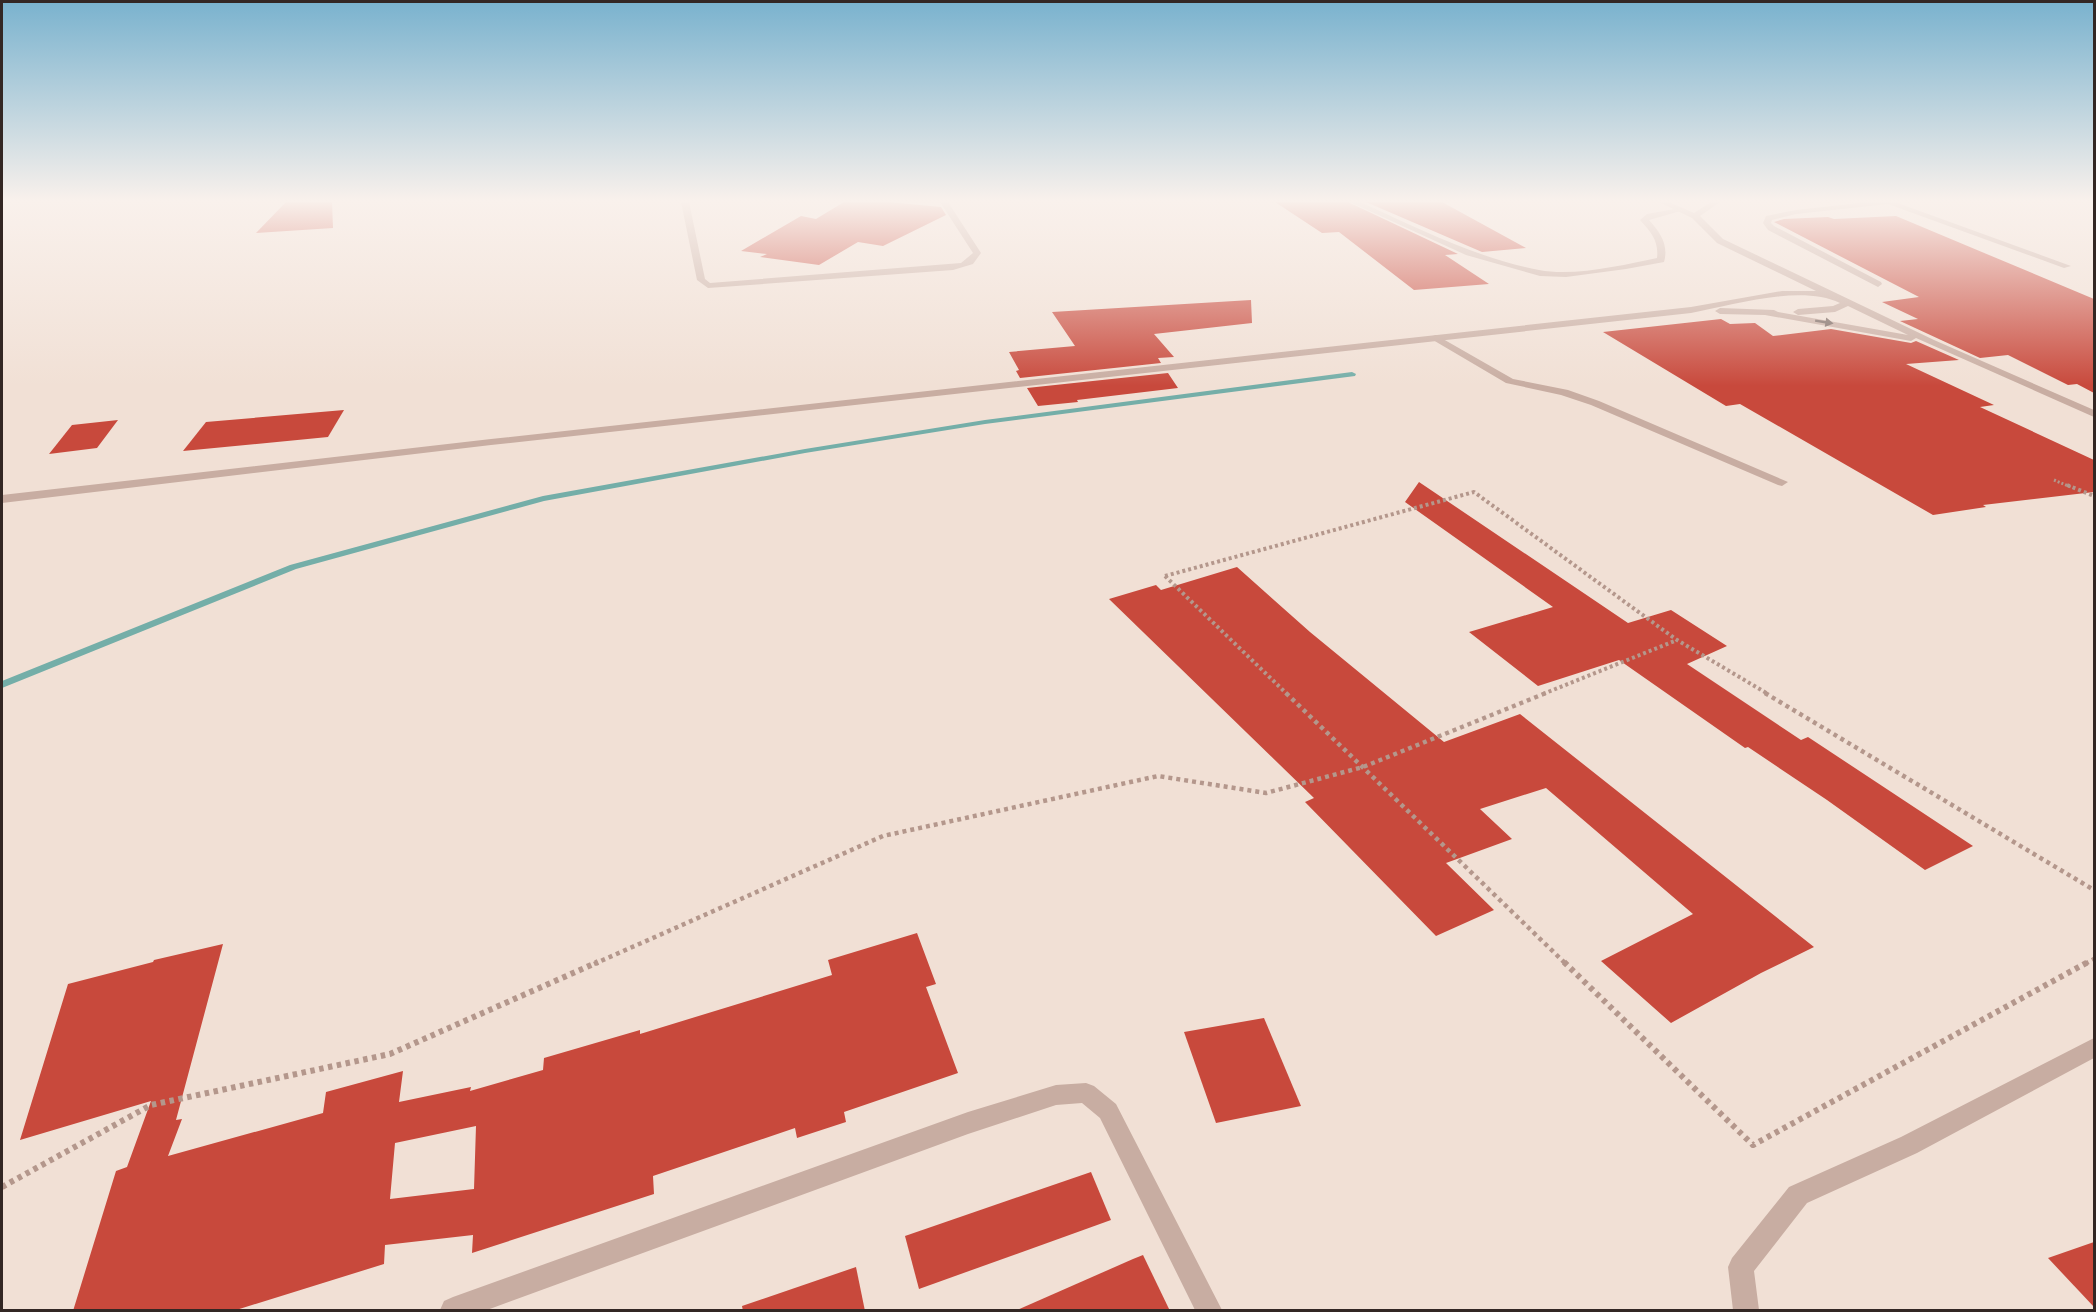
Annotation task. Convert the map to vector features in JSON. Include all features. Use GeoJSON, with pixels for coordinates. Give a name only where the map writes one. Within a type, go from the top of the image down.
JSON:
{"type":"FeatureCollection","features":[{"type":"Feature","properties":{"kind":"street"},"geometry":{"type":"LineString","coordinates":[[698,263],[701,280],[708,285],[718,286],[953,268],[968,263]]}},
{"type":"Feature","properties":{"kind":"street"},"geometry":{"type":"LineString","coordinates":[[1505,263],[1540,273],[1586,272],[1640,263]]}},
{"type":"Feature","properties":{"kind":"street"},"geometry":{"type":"LineString","coordinates":[[1764,263],[1931,342],[2094,414]]}},
{"type":"Feature","properties":{"kind":"street"},"geometry":{"type":"LineString","coordinates":[[1839,263],[1878,284]]}},
{"type":"Feature","properties":{"kind":"street"},"geometry":{"type":"LineString","coordinates":[[2059,263],[2067,266]]}},
{"type":"Feature","properties":{"kind":"street"},"geometry":{"type":"LineString","coordinates":[[1753,299],[1802,280]]}},
{"type":"Feature","properties":{"kind":"street"},"geometry":{"type":"LineString","coordinates":[[2,499],[526,438],[1690,310],[1802,293],[1832,294]]}},
{"type":"Feature","properties":{"kind":"street"},"geometry":{"type":"LineString","coordinates":[[1690,310],[1766,313],[1819,311],[1835,309],[1849,302]]}},
{"type":"Feature","properties":{"kind":"street"},"geometry":{"type":"LineString","coordinates":[[1766,313],[1931,342]]}},
{"type":"Feature","properties":{"kind":"street"},"geometry":{"type":"LineString","coordinates":[[1436,338],[1510,381],[1564,392],[1595,403],[1782,482]]}},
{"type":"Feature","properties":{"kind":"street"},"geometry":{"type":"LineString","coordinates":[[1746,1311],[1741,1268],[1798,1195],[1909,1145],[2094,1047]]}},
{"type":"Feature","properties":{"kind":"street"},"geometry":{"type":"LineString","coordinates":[[453,1311],[968,1123],[1056,1095],[1086,1093],[1108,1111],[1209,1311]]}},
{"type":"Feature","properties":{"kind":"path"},"geometry":{"type":"LineString","coordinates":[[2054,480],[2094,496]]}},
{"type":"Feature","properties":{"kind":"path"},"geometry":{"type":"LineString","coordinates":[[2094,890],[1677,640],[1474,492],[1166,576],[1753,1145],[2094,959]]}},
{"type":"Feature","properties":{"kind":"path"},"geometry":{"type":"LineString","coordinates":[[2,1187],[151,1105],[390,1054],[883,836],[1158,776],[1266,793],[1363,767],[1677,640]]}},
{"type":"Feature","properties":{"kind":"building"},"geometry":{"type":"Polygon","coordinates":[[[1379,263],[1457,263],[1489,284],[1414,290],[1379,263]]]}},
{"type":"Feature","properties":{"kind":"building"},"geometry":{"type":"Polygon","coordinates":[[[1854,263],[2009,263],[2094,299],[2094,393],[2077,384],[2068,385],[2008,355],[1980,358],[1900,321],[1918,319],[1882,302],[1919,297],[1854,263]]]}},
{"type":"Feature","properties":{"kind":"building"},"geometry":{"type":"Polygon","coordinates":[[[1251,300],[1252,323],[1154,334],[1174,357],[1158,358],[1161,363],[1020,378],[1016,371],[1019,370],[1009,352],[1075,346],[1052,312],[1251,300]]]}},
{"type":"Feature","properties":{"kind":"building"},"geometry":{"type":"Polygon","coordinates":[[[1721,319],[1730,324],[1755,323],[1773,336],[1831,329],[1911,343],[1916,341],[1959,360],[1906,364],[1994,405],[1980,407],[2094,460],[2094,492],[1983,505],[1986,507],[1933,515],[1740,404],[1726,406],[1603,332],[1721,319]]]}},
{"type":"Feature","properties":{"kind":"building"},"geometry":{"type":"Polygon","coordinates":[[[1168,373],[1178,388],[1077,400],[1078,402],[1038,406],[1027,388],[1168,373]]]}},
{"type":"Feature","properties":{"kind":"building"},"geometry":{"type":"Polygon","coordinates":[[[344,410],[328,437],[183,451],[206,422],[344,410]]]}},
{"type":"Feature","properties":{"kind":"building"},"geometry":{"type":"Polygon","coordinates":[[[118,420],[97,448],[49,454],[72,425],[118,420]]]}},
{"type":"Feature","properties":{"kind":"building"},"geometry":{"type":"Polygon","coordinates":[[[1419,482],[1628,623],[1671,610],[1727,646],[1687,664],[1801,740],[1808,737],[1973,846],[1925,870],[1827,800],[1748,747],[1745,748],[1619,660],[1538,686],[1469,632],[1553,607],[1405,502],[1419,482]]]}},
{"type":"Feature","properties":{"kind":"building"},"geometry":{"type":"Polygon","coordinates":[[[1237,567],[1310,632],[1444,742],[1520,714],[1814,947],[1761,973],[1671,1023],[1601,961],[1693,914],[1546,788],[1480,809],[1512,839],[1446,863],[1494,910],[1436,936],[1305,802],[1314,798],[1109,599],[1156,585],[1161,590],[1237,567]]]}},
{"type":"Feature","properties":{"kind":"building"},"geometry":{"type":"Polygon","coordinates":[[[917,933],[936,984],[926,987],[958,1073],[844,1112],[846,1122],[797,1138],[795,1128],[653,1176],[654,1194],[472,1253],[473,1235],[385,1245],[384,1264],[233,1311],[73,1311],[116,1171],[127,1167],[151,1101],[20,1140],[68,984],[223,944],[176,1120],[182,1119],[168,1156],[323,1113],[326,1092],[403,1071],[399,1102],[471,1087],[470,1091],[543,1070],[544,1058],[640,1030],[640,1034],[832,975],[828,960],[917,933]],[[476,1126],[395,1143],[390,1199],[474,1189],[476,1126]]]}},
{"type":"Feature","properties":{"kind":"building"},"geometry":{"type":"Polygon","coordinates":[[[1264,1018],[1301,1106],[1216,1123],[1184,1032],[1264,1018]]]}},
{"type":"Feature","properties":{"kind":"building"},"geometry":{"type":"Polygon","coordinates":[[[1091,1172],[1111,1220],[919,1289],[905,1236],[1091,1172]]]}},
{"type":"Feature","properties":{"kind":"building"},"geometry":{"type":"Polygon","coordinates":[[[2094,1242],[2094,1307],[2048,1258],[2094,1242]]]}},
{"type":"Feature","properties":{"kind":"building"},"geometry":{"type":"Polygon","coordinates":[[[1143,1255],[1170,1311],[1015,1311],[1133,1259],[1143,1255]]]}},
{"type":"Feature","properties":{"kind":"building"},"geometry":{"type":"Polygon","coordinates":[[[856,1267],[865,1311],[743,1311],[742,1306],[856,1267]]]}},
{"type":"Feature","properties":{"kind":"waterway"},"geometry":{"type":"LineString","coordinates":[[2,685],[293,567],[543,499],[805,451],[985,422],[1352,374]]}}]}
